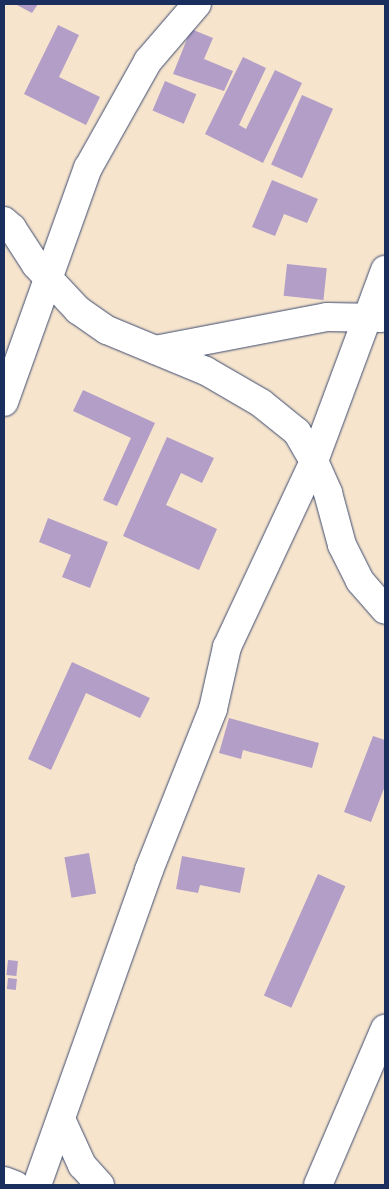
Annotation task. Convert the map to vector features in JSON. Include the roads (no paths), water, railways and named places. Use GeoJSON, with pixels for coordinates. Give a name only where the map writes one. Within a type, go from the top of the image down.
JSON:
{"type":"FeatureCollection","features":[{"type":"Feature","properties":{"kind":"street"},"geometry":{"type":"LineString","coordinates":[[4,402],[88,168],[148,60],[197,4]]}},
{"type":"Feature","properties":{"kind":"street"},"geometry":{"type":"LineString","coordinates":[[4,221],[48,278],[78,310],[107,330],[206,371],[261,403],[297,432],[314,461],[328,493],[342,545],[360,581],[385,610]]}},
{"type":"Feature","properties":{"kind":"street"},"geometry":{"type":"LineString","coordinates":[[37,1185],[149,870],[213,709],[227,647],[314,461],[375,318],[385,270]]}},
{"type":"Feature","properties":{"kind":"street"},"geometry":{"type":"LineString","coordinates":[[155,350],[327,317],[375,318]]}},
{"type":"Feature","properties":{"kind":"street"},"geometry":{"type":"LineString","coordinates":[[318,1185],[385,1030]]}},
{"type":"Feature","properties":{"kind":"street"},"geometry":{"type":"LineString","coordinates":[[61,1119],[82,1165],[100,1185]]}},
{"type":"Feature","properties":{"kind":"street"},"geometry":{"type":"LineString","coordinates":[[4,1181],[15,1185]]}}]}
